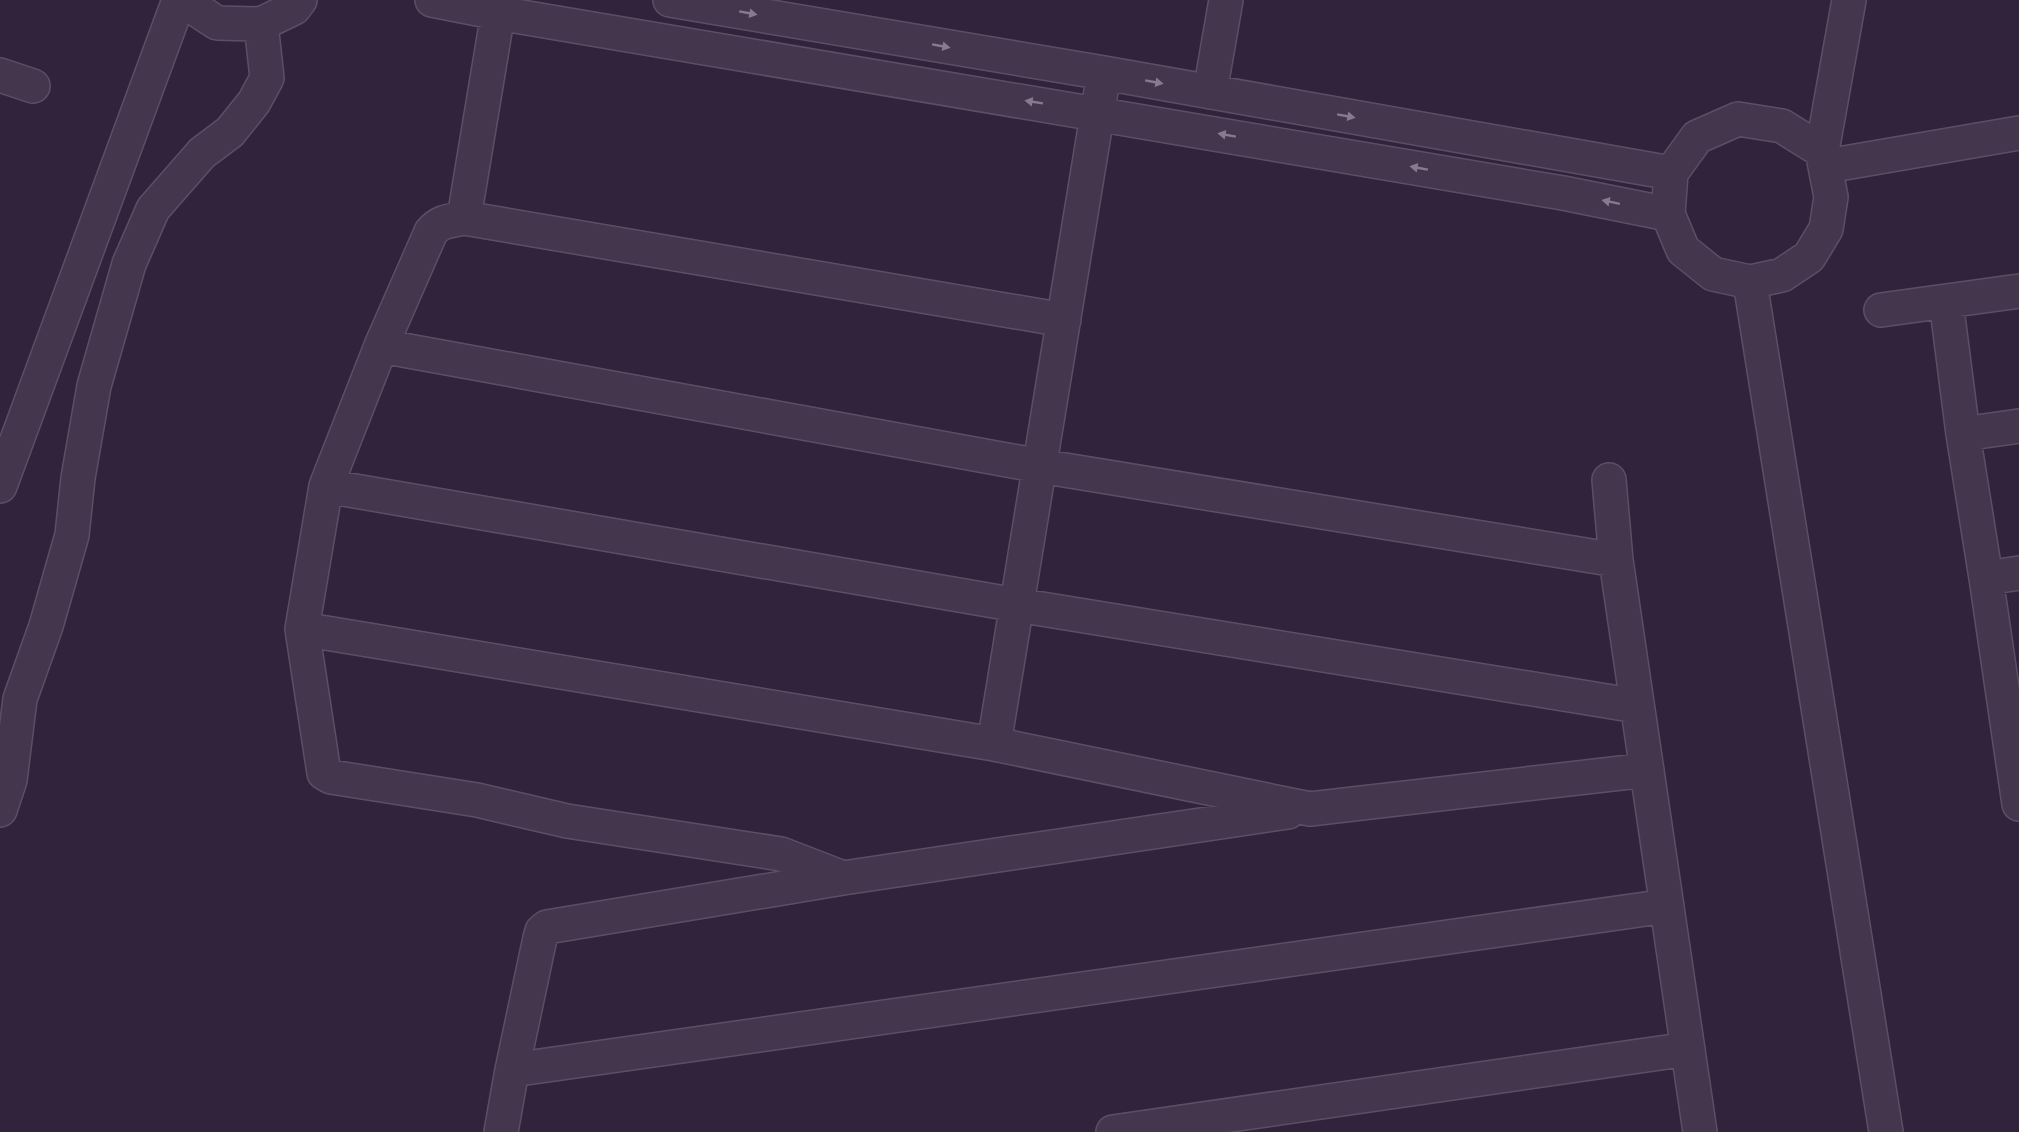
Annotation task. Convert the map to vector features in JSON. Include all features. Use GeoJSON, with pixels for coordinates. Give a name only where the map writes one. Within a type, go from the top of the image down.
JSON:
{"type":"FeatureCollection","features":[{"type":"Feature","properties":{"kind":"street"},"geometry":{"type":"LineString","coordinates":[[0,486],[181,0],[217,23],[261,24],[294,8],[300,0]]}},
{"type":"Feature","properties":{"kind":"street"},"geometry":{"type":"LineString","coordinates":[[432,0],[1563,193],[1668,214]]}},
{"type":"Feature","properties":{"kind":"street"},"geometry":{"type":"LineString","coordinates":[[670,0],[1104,73],[1671,173]]}},
{"type":"Feature","properties":{"kind":"street"},"geometry":{"type":"LineString","coordinates":[[1210,92],[1226,0]]}},
{"type":"Feature","properties":{"kind":"street"},"geometry":{"type":"LineString","coordinates":[[1850,0],[1825,159],[1831,197],[1826,229],[1809,257],[1782,275],[1750,282],[1713,274],[1683,250],[1668,214],[1671,173],[1697,137],[1738,119],[1782,126],[1825,159],[2019,133]]}},
{"type":"Feature","properties":{"kind":"street"},"geometry":{"type":"LineString","coordinates":[[464,218],[498,13]]}},
{"type":"Feature","properties":{"kind":"street"},"geometry":{"type":"LineString","coordinates":[[0,810],[10,780],[20,699],[46,626],[72,535],[78,478],[93,386],[129,264],[153,209],[202,153],[230,132],[255,102],[267,78],[261,24]]}},
{"type":"Feature","properties":{"kind":"street"},"geometry":{"type":"LineString","coordinates":[[994,744],[1104,73]]}},
{"type":"Feature","properties":{"kind":"street"},"geometry":{"type":"LineString","coordinates":[[0,75],[33,86]]}},
{"type":"Feature","properties":{"kind":"street"},"geometry":{"type":"LineString","coordinates":[[843,878],[781,854],[567,821],[477,800],[332,777],[324,773],[321,766],[302,629],[326,486],[381,346],[431,232],[443,222],[464,218],[1064,320]]}},
{"type":"Feature","properties":{"kind":"street"},"geometry":{"type":"LineString","coordinates":[[1750,282],[1886,1132]]}},
{"type":"Feature","properties":{"kind":"street"},"geometry":{"type":"LineString","coordinates":[[1881,310],[2019,291]]}},
{"type":"Feature","properties":{"kind":"street"},"geometry":{"type":"LineString","coordinates":[[1946,301],[1963,434],[1986,578],[2013,718],[2019,804]]}},
{"type":"Feature","properties":{"kind":"street"},"geometry":{"type":"LineString","coordinates":[[381,346],[1040,466],[1616,560]]}},
{"type":"Feature","properties":{"kind":"street"},"geometry":{"type":"LineString","coordinates":[[1963,434],[2019,426]]}},
{"type":"Feature","properties":{"kind":"street"},"geometry":{"type":"LineString","coordinates":[[1609,480],[1616,560],[1700,1132]]}},
{"type":"Feature","properties":{"kind":"street"},"geometry":{"type":"LineString","coordinates":[[326,486],[1017,605],[1637,706]]}},
{"type":"Feature","properties":{"kind":"street"},"geometry":{"type":"LineString","coordinates":[[1986,578],[2019,573]]}},
{"type":"Feature","properties":{"kind":"street"},"geometry":{"type":"LineString","coordinates":[[302,629],[994,744],[1310,809]]}},
{"type":"Feature","properties":{"kind":"street"},"geometry":{"type":"LineString","coordinates":[[501,1132],[540,938],[542,931],[547,927],[843,878],[1310,809],[1647,770]]}},
{"type":"Feature","properties":{"kind":"street"},"geometry":{"type":"LineString","coordinates":[[512,1070],[1667,906]]}},
{"type":"Feature","properties":{"kind":"street"},"geometry":{"type":"LineString","coordinates":[[1113,1132],[1688,1049]]}}]}
